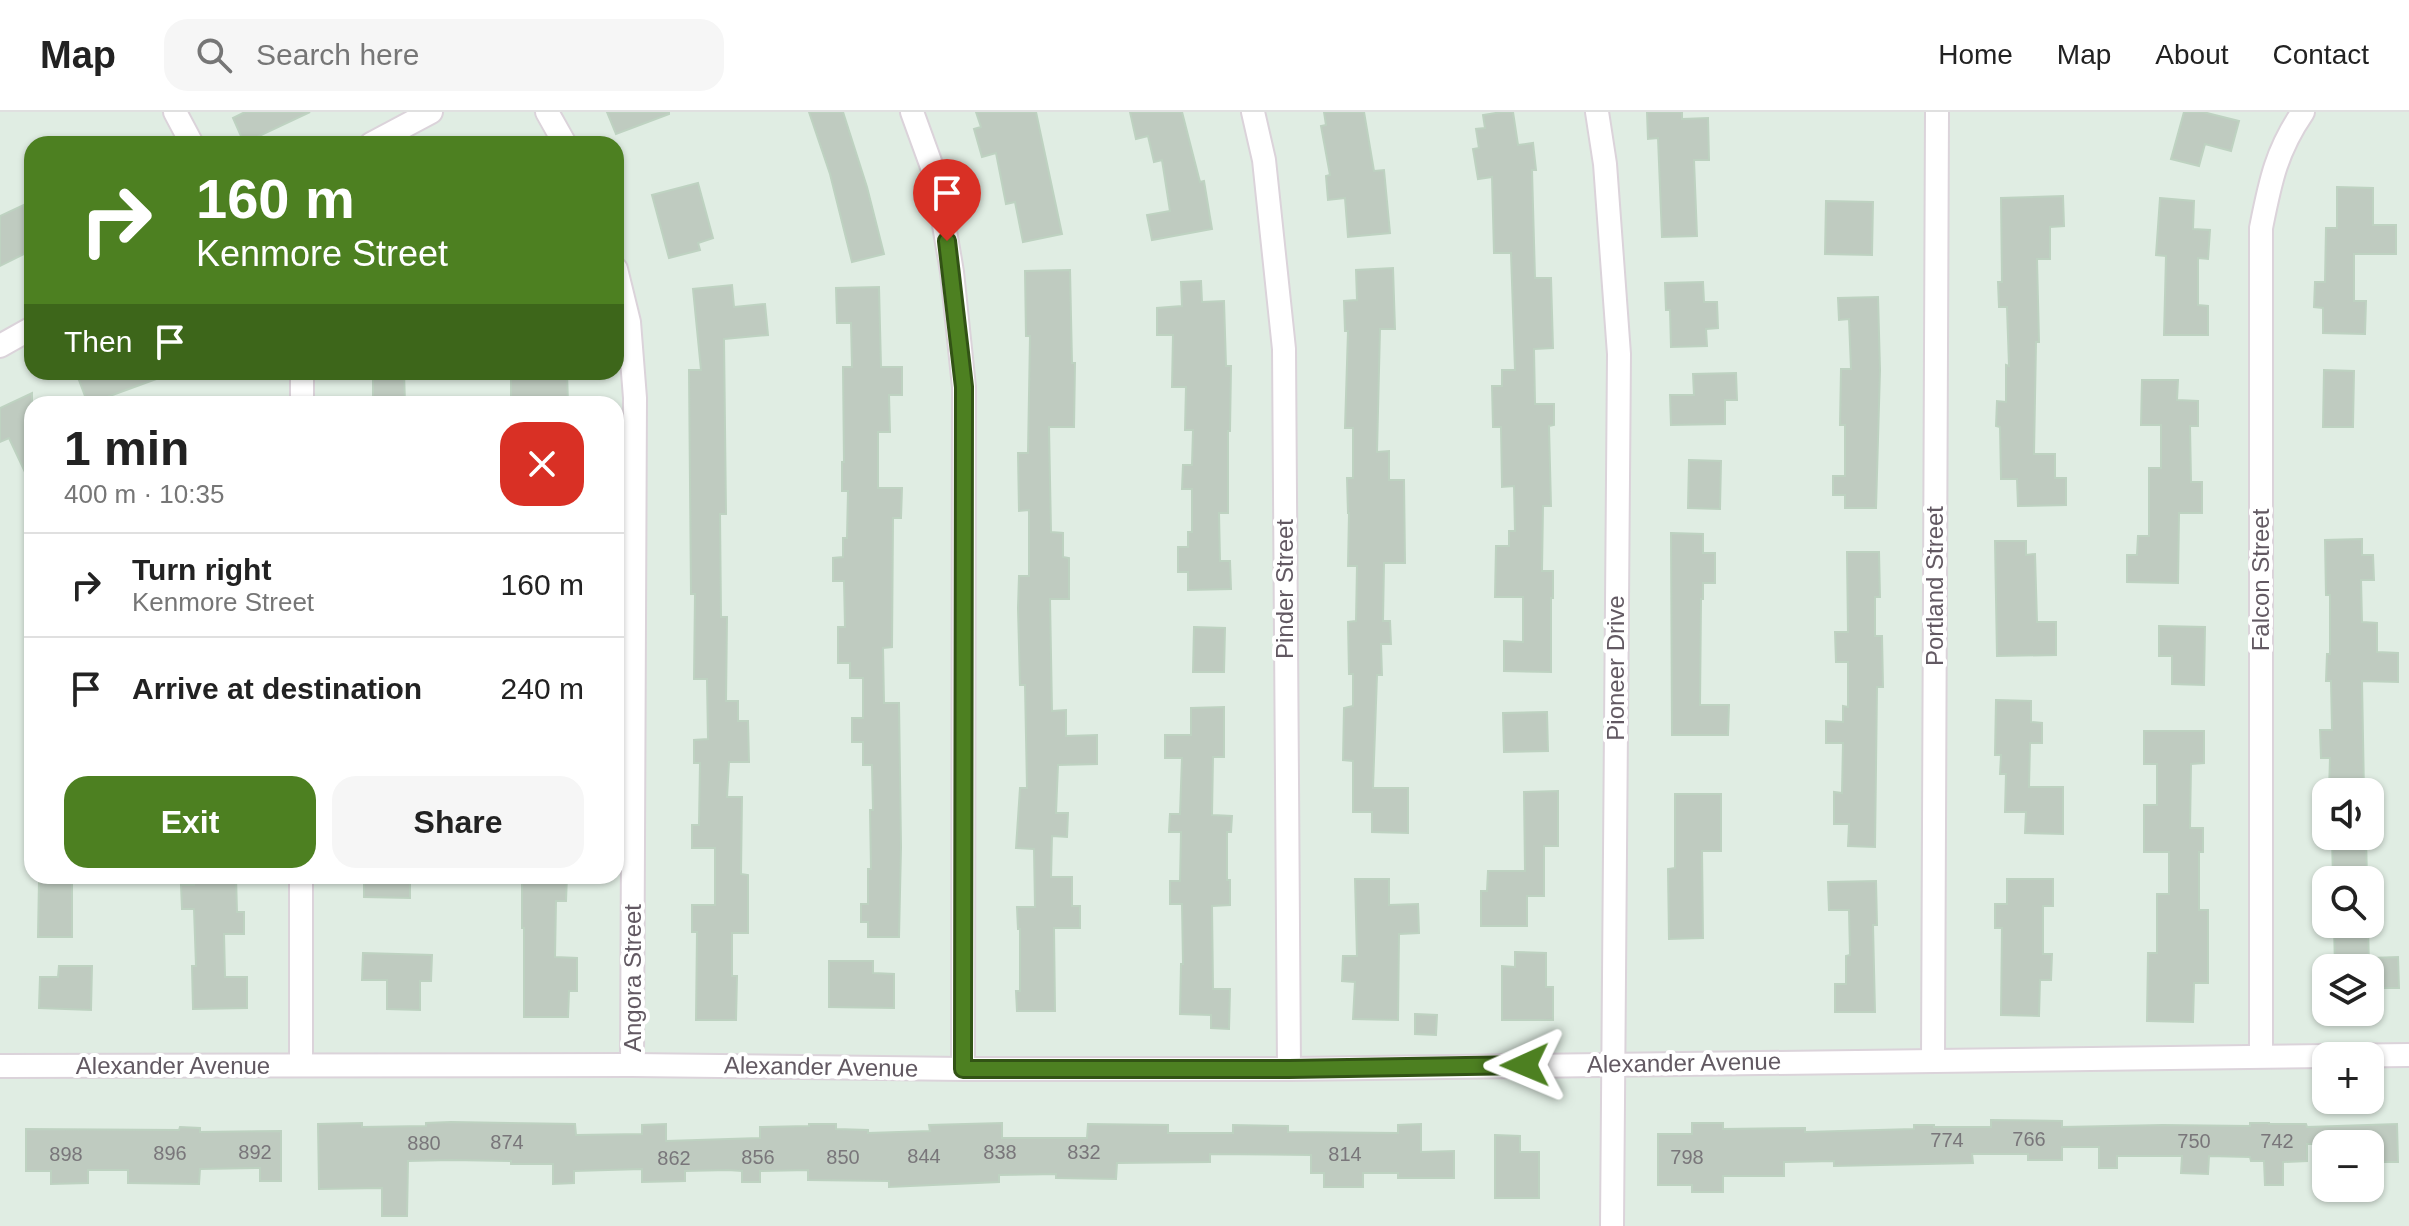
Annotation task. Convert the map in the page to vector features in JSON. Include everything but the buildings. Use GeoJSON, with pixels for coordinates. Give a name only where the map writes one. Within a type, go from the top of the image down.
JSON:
{"type":"FeatureCollection","features":[{"type":"Feature","properties":{"kind":"street"},"geometry":{"type":"LineString","coordinates":[[175,112],[188,136]]}},
{"type":"Feature","properties":{"kind":"street"},"geometry":{"type":"LineString","coordinates":[[386,136],[431,112]]}},
{"type":"Feature","properties":{"kind":"street"},"geometry":{"type":"LineString","coordinates":[[547,112],[560,136]]}},
{"type":"Feature","properties":{"kind":"street"},"geometry":{"type":"LineString","coordinates":[[912,112],[936,178],[952,272],[964,387],[963,1069]]}},
{"type":"Feature","properties":{"kind":"street","name":"Pinder Street"},"geometry":{"type":"LineString","coordinates":[[1253,112],[1264,160],[1284,349],[1289,1069]]}},
{"type":"Feature","properties":{"kind":"street","name":"Pioneer Drive"},"geometry":{"type":"LineString","coordinates":[[1597,112],[1605,164],[1619,354],[1612,1226]]}},
{"type":"Feature","properties":{"kind":"street","name":"Portland Street"},"geometry":{"type":"LineString","coordinates":[[1933,1061],[1937,112]]}},
{"type":"Feature","properties":{"kind":"street","name":"Falcon Street"},"geometry":{"type":"LineString","coordinates":[[2261,1056],[2261,228],[2272,171],[2288,133],[2303,112]]}},
{"type":"Feature","properties":{"kind":"street","name":"Angora Street"},"geometry":{"type":"LineString","coordinates":[[624,302],[629,322],[635,398],[632,1065]]}},
{"type":"Feature","properties":{"kind":"street"},"geometry":{"type":"LineString","coordinates":[[0,346],[24,332]]}},
{"type":"Feature","properties":{"kind":"street"},"geometry":{"type":"LineString","coordinates":[[301,884],[301,1065]]}},
{"type":"Feature","properties":{"kind":"street","name":"Alexander Avenue"},"geometry":{"type":"LineString","coordinates":[[0,1066],[632,1065],[1289,1069],[2409,1055]]}},
{"type":"Feature","properties":{"kind":"route"},"geometry":{"type":"LineString","coordinates":[[947,241],[964,387],[963,1069],[1525,1065]]}}]}
